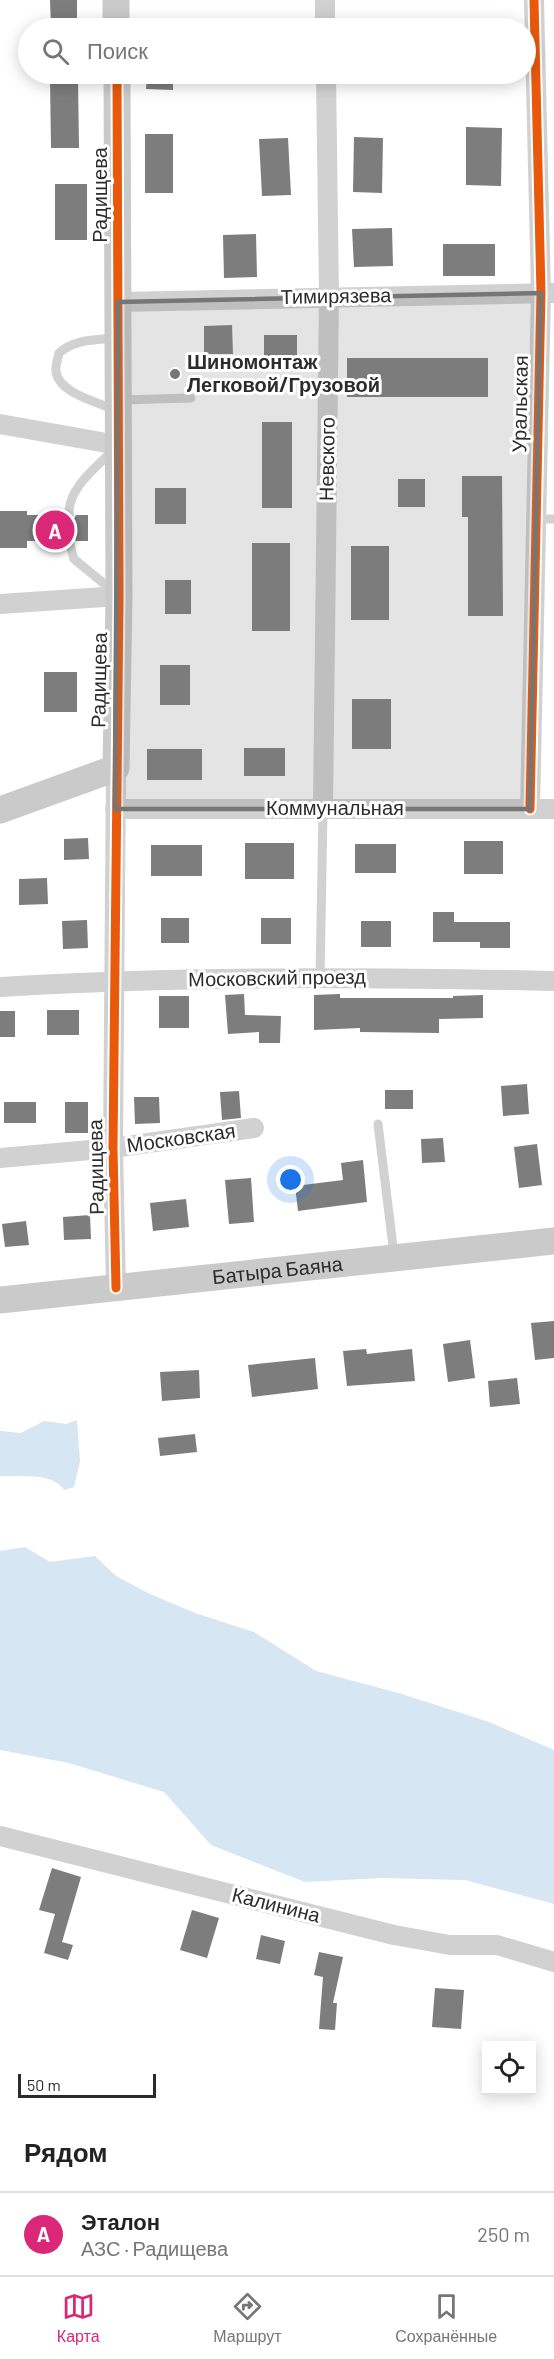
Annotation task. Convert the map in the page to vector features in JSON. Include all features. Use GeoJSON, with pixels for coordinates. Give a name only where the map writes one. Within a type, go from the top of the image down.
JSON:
{"type":"FeatureCollection","features":[{"type":"Feature","properties":{"kind":"street"},"geometry":{"type":"LineString","coordinates":[[116,0],[116,18]]}},
{"type":"Feature","properties":{"kind":"street"},"geometry":{"type":"LineString","coordinates":[[325,0],[325,18]]}},
{"type":"Feature","properties":{"kind":"street","name":"Уральская"},"geometry":{"type":"LineString","coordinates":[[534,0],[535,18]]}},
{"type":"Feature","properties":{"kind":"street","name":"Уральская"},"geometry":{"type":"LineString","coordinates":[[530,808],[545,519],[547,293],[536,45]]}},
{"type":"Feature","properties":{"kind":"street","name":"Радищева"},"geometry":{"type":"LineString","coordinates":[[116,1288],[113,1148],[119,596],[117,84]]}},
{"type":"Feature","properties":{"kind":"street","name":"Невского"},"geometry":{"type":"LineString","coordinates":[[323,808],[329,296],[326,84]]}},
{"type":"Feature","properties":{"kind":"street","name":"Тимирязева"},"geometry":{"type":"LineString","coordinates":[[118,302],[547,293]]}},
{"type":"Feature","properties":{"kind":"street"},"geometry":{"type":"LineString","coordinates":[[0,424],[118,445]]}},
{"type":"Feature","properties":{"kind":"street"},"geometry":{"type":"LineString","coordinates":[[0,604],[119,596]]}},
{"type":"Feature","properties":{"kind":"street"},"geometry":{"type":"LineString","coordinates":[[0,810],[116,768]]}},
{"type":"Feature","properties":{"kind":"street","name":"Коммунальная"},"geometry":{"type":"LineString","coordinates":[[115,809],[554,808]]}},
{"type":"Feature","properties":{"kind":"street","name":"Московский проезд"},"geometry":{"type":"LineString","coordinates":[[0,987],[114,980],[320,978],[554,981]]}},
{"type":"Feature","properties":{"kind":"street","name":"Московская"},"geometry":{"type":"LineString","coordinates":[[0,1158],[113,1148],[254,1128]]}},
{"type":"Feature","properties":{"kind":"street","name":"Батыра Баяна"},"geometry":{"type":"LineString","coordinates":[[0,1300],[554,1241]]}},
{"type":"Feature","properties":{"kind":"street","name":"Калинина"},"geometry":{"type":"LineString","coordinates":[[0,1836],[394,1935],[450,1945],[497,1945],[554,1962]]}},
{"type":"Feature","properties":{"kind":"lane"},"geometry":{"type":"LineString","coordinates":[[118,338],[89,340],[67,346],[59,353],[56,373],[60,382],[70,391],[118,405],[191,398]]}},
{"type":"Feature","properties":{"kind":"lane"},"geometry":{"type":"LineString","coordinates":[[69,515],[69,503],[74,492],[118,445]]}},
{"type":"Feature","properties":{"kind":"lane"},"geometry":{"type":"LineString","coordinates":[[69,541],[74,559],[119,596]]}},
{"type":"Feature","properties":{"kind":"lane"},"geometry":{"type":"LineString","coordinates":[[320,978],[323,808]]}},
{"type":"Feature","properties":{"kind":"lane"},"geometry":{"type":"LineString","coordinates":[[378,1124],[394,1257]]}},
{"type":"Feature","properties":{"kind":"highlighted area"},"geometry":{"type":"Polygon","coordinates":[[[541,293],[530,809],[115,809],[118,302],[541,293]]]}},
{"type":"Feature","properties":{"kind":"water"},"geometry":{"type":"Polygon","coordinates":[[[77,1420],[80,1461],[74,1487],[64,1490],[59,1484],[44,1478],[0,1476],[0,1431],[21,1433],[44,1421],[66,1424],[77,1420]]]}},
{"type":"Feature","properties":{"kind":"water"},"geometry":{"type":"Polygon","coordinates":[[[25,1547],[50,1562],[95,1556],[116,1576],[148,1593],[195,1613],[254,1632],[316,1671],[402,1694],[489,1722],[554,1750],[554,1904],[465,1880],[381,1878],[305,1882],[211,1845],[164,1792],[69,1763],[0,1750],[0,1551],[25,1547]]]}},
{"type":"Feature","properties":{"kind":"building"},"geometry":{"type":"Polygon","coordinates":[[[50,0],[77,0],[77,18],[51,18],[50,0]]]}},
{"type":"Feature","properties":{"kind":"building"},"geometry":{"type":"Polygon","coordinates":[[[50,84],[78,84],[79,148],[51,148],[50,84]]]}},
{"type":"Feature","properties":{"kind":"building"},"geometry":{"type":"Polygon","coordinates":[[[146,84],[173,84],[173,90],[146,89],[146,84]]]}},
{"type":"Feature","properties":{"kind":"building"},"geometry":{"type":"Polygon","coordinates":[[[466,127],[502,128],[501,186],[466,185],[466,127]]]}},
{"type":"Feature","properties":{"kind":"building"},"geometry":{"type":"Polygon","coordinates":[[[145,134],[173,134],[173,193],[145,193],[145,134]]]}},
{"type":"Feature","properties":{"kind":"building"},"geometry":{"type":"Polygon","coordinates":[[[354,137],[383,138],[382,193],[353,192],[354,137]]]}},
{"type":"Feature","properties":{"kind":"building"},"geometry":{"type":"Polygon","coordinates":[[[288,138],[291,195],[262,196],[259,139],[288,138]]]}},
{"type":"Feature","properties":{"kind":"building"},"geometry":{"type":"Polygon","coordinates":[[[55,184],[87,184],[87,240],[55,240],[55,184]]]}},
{"type":"Feature","properties":{"kind":"building"},"geometry":{"type":"Polygon","coordinates":[[[392,228],[393,266],[354,267],[352,229],[392,228]]]}},
{"type":"Feature","properties":{"kind":"building"},"geometry":{"type":"Polygon","coordinates":[[[256,234],[257,277],[224,278],[223,235],[256,234]]]}},
{"type":"Feature","properties":{"kind":"building"},"geometry":{"type":"Polygon","coordinates":[[[443,244],[495,244],[495,276],[443,276],[443,244]]]}},
{"type":"Feature","properties":{"kind":"building"},"geometry":{"type":"Polygon","coordinates":[[[232,325],[233,354],[204,354],[204,326],[232,325]]]}},
{"type":"Feature","properties":{"kind":"building"},"geometry":{"type":"Polygon","coordinates":[[[264,335],[297,335],[297,368],[264,368],[264,335]]]}},
{"type":"Feature","properties":{"kind":"building"},"geometry":{"type":"Polygon","coordinates":[[[347,358],[488,358],[488,397],[347,397],[347,358]]]}},
{"type":"Feature","properties":{"kind":"building"},"geometry":{"type":"Polygon","coordinates":[[[262,422],[292,422],[292,508],[262,508],[262,422]]]}},
{"type":"Feature","properties":{"kind":"building"},"geometry":{"type":"Polygon","coordinates":[[[462,476],[502,476],[503,616],[468,616],[468,517],[462,517],[462,476]]]}},
{"type":"Feature","properties":{"kind":"building"},"geometry":{"type":"Polygon","coordinates":[[[398,479],[425,479],[425,507],[398,507],[398,479]]]}},
{"type":"Feature","properties":{"kind":"building"},"geometry":{"type":"Polygon","coordinates":[[[155,488],[186,488],[186,524],[155,524],[155,488]]]}},
{"type":"Feature","properties":{"kind":"building"},"geometry":{"type":"Polygon","coordinates":[[[0,511],[27,511],[27,515],[62,515],[69,522],[76,515],[88,515],[88,541],[76,541],[68,534],[62,541],[27,541],[27,548],[0,548],[0,511]]]}},
{"type":"Feature","properties":{"kind":"building"},"geometry":{"type":"Polygon","coordinates":[[[252,543],[290,543],[290,631],[252,631],[252,543]]]}},
{"type":"Feature","properties":{"kind":"building"},"geometry":{"type":"Polygon","coordinates":[[[351,546],[389,546],[389,620],[351,620],[351,546]]]}},
{"type":"Feature","properties":{"kind":"building"},"geometry":{"type":"Polygon","coordinates":[[[165,580],[191,580],[191,614],[165,614],[165,580]]]}},
{"type":"Feature","properties":{"kind":"building"},"geometry":{"type":"Polygon","coordinates":[[[160,665],[190,665],[190,705],[160,705],[160,665]]]}},
{"type":"Feature","properties":{"kind":"building"},"geometry":{"type":"Polygon","coordinates":[[[44,672],[77,672],[77,712],[44,712],[44,672]]]}},
{"type":"Feature","properties":{"kind":"building"},"geometry":{"type":"Polygon","coordinates":[[[352,699],[391,699],[391,749],[352,749],[352,699]]]}},
{"type":"Feature","properties":{"kind":"building"},"geometry":{"type":"Polygon","coordinates":[[[244,748],[285,748],[285,776],[244,776],[244,748]]]}},
{"type":"Feature","properties":{"kind":"building"},"geometry":{"type":"Polygon","coordinates":[[[147,749],[202,749],[202,780],[147,780],[147,749]]]}},
{"type":"Feature","properties":{"kind":"building"},"geometry":{"type":"Polygon","coordinates":[[[88,838],[89,859],[64,860],[64,839],[88,838]]]}},
{"type":"Feature","properties":{"kind":"building"},"geometry":{"type":"Polygon","coordinates":[[[464,841],[503,841],[503,874],[464,874],[464,841]]]}},
{"type":"Feature","properties":{"kind":"building"},"geometry":{"type":"Polygon","coordinates":[[[245,843],[294,843],[294,879],[245,879],[245,843]]]}},
{"type":"Feature","properties":{"kind":"building"},"geometry":{"type":"Polygon","coordinates":[[[355,844],[396,844],[396,873],[355,873],[355,844]]]}},
{"type":"Feature","properties":{"kind":"building"},"geometry":{"type":"Polygon","coordinates":[[[151,845],[202,845],[202,876],[151,876],[151,845]]]}},
{"type":"Feature","properties":{"kind":"building"},"geometry":{"type":"Polygon","coordinates":[[[47,878],[48,904],[19,905],[19,879],[47,878]]]}},
{"type":"Feature","properties":{"kind":"building"},"geometry":{"type":"Polygon","coordinates":[[[433,912],[454,912],[454,922],[510,922],[510,948],[480,948],[480,942],[433,942],[433,912]]]}},
{"type":"Feature","properties":{"kind":"building"},"geometry":{"type":"Polygon","coordinates":[[[161,918],[189,918],[189,943],[161,943],[161,918]]]}},
{"type":"Feature","properties":{"kind":"building"},"geometry":{"type":"Polygon","coordinates":[[[261,918],[291,918],[291,944],[261,944],[261,918]]]}},
{"type":"Feature","properties":{"kind":"building"},"geometry":{"type":"Polygon","coordinates":[[[87,920],[88,948],[63,949],[62,921],[87,920]]]}},
{"type":"Feature","properties":{"kind":"building"},"geometry":{"type":"Polygon","coordinates":[[[361,921],[391,921],[391,947],[361,947],[361,921]]]}},
{"type":"Feature","properties":{"kind":"building"},"geometry":{"type":"Polygon","coordinates":[[[244,994],[245,1015],[281,1016],[280,1043],[259,1043],[259,1032],[228,1034],[225,995],[244,994]]]}},
{"type":"Feature","properties":{"kind":"building"},"geometry":{"type":"Polygon","coordinates":[[[340,994],[340,998],[453,998],[453,996],[483,995],[483,1018],[439,1019],[439,1033],[360,1032],[360,1028],[314,1030],[314,995],[340,994]]]}},
{"type":"Feature","properties":{"kind":"building"},"geometry":{"type":"Polygon","coordinates":[[[159,996],[189,996],[189,1028],[159,1028],[159,996]]]}},
{"type":"Feature","properties":{"kind":"building"},"geometry":{"type":"Polygon","coordinates":[[[47,1010],[79,1010],[79,1035],[47,1035],[47,1010]]]}},
{"type":"Feature","properties":{"kind":"building"},"geometry":{"type":"Polygon","coordinates":[[[0,1011],[15,1011],[15,1037],[0,1037],[0,1011]]]}},
{"type":"Feature","properties":{"kind":"building"},"geometry":{"type":"Polygon","coordinates":[[[527,1084],[529,1114],[503,1116],[501,1086],[527,1084]]]}},
{"type":"Feature","properties":{"kind":"building"},"geometry":{"type":"Polygon","coordinates":[[[385,1090],[413,1090],[413,1109],[385,1109],[385,1090]]]}},
{"type":"Feature","properties":{"kind":"building"},"geometry":{"type":"Polygon","coordinates":[[[239,1091],[241,1118],[222,1120],[220,1092],[239,1091]]]}},
{"type":"Feature","properties":{"kind":"building"},"geometry":{"type":"Polygon","coordinates":[[[134,1097],[159,1097],[160,1123],[135,1124],[134,1097]]]}},
{"type":"Feature","properties":{"kind":"building"},"geometry":{"type":"Polygon","coordinates":[[[4,1102],[36,1102],[36,1123],[4,1123],[4,1102]]]}},
{"type":"Feature","properties":{"kind":"building"},"geometry":{"type":"Polygon","coordinates":[[[65,1102],[88,1102],[88,1133],[65,1133],[65,1102]]]}},
{"type":"Feature","properties":{"kind":"building"},"geometry":{"type":"Polygon","coordinates":[[[443,1138],[445,1162],[422,1163],[421,1139],[443,1138]]]}},
{"type":"Feature","properties":{"kind":"building"},"geometry":{"type":"Polygon","coordinates":[[[537,1144],[542,1185],[519,1188],[514,1147],[537,1144]]]}},
{"type":"Feature","properties":{"kind":"building"},"geometry":{"type":"Polygon","coordinates":[[[363,1160],[367,1202],[298,1211],[295,1186],[343,1180],[341,1163],[363,1160]]]}},
{"type":"Feature","properties":{"kind":"building"},"geometry":{"type":"Polygon","coordinates":[[[251,1178],[254,1222],[229,1224],[225,1180],[251,1178]]]}},
{"type":"Feature","properties":{"kind":"building"},"geometry":{"type":"Polygon","coordinates":[[[186,1199],[189,1227],[153,1231],[150,1203],[186,1199]]]}},
{"type":"Feature","properties":{"kind":"building"},"geometry":{"type":"Polygon","coordinates":[[[90,1215],[91,1239],[64,1240],[63,1217],[90,1215]]]}},
{"type":"Feature","properties":{"kind":"building"},"geometry":{"type":"Polygon","coordinates":[[[26,1221],[29,1245],[5,1247],[2,1224],[26,1221]]]}},
{"type":"Feature","properties":{"kind":"building"},"geometry":{"type":"Polygon","coordinates":[[[554,1321],[554,1358],[535,1360],[531,1323],[554,1321]]]}},
{"type":"Feature","properties":{"kind":"building"},"geometry":{"type":"Polygon","coordinates":[[[470,1340],[475,1378],[448,1382],[443,1344],[470,1340]]]}},
{"type":"Feature","properties":{"kind":"building"},"geometry":{"type":"Polygon","coordinates":[[[366,1349],[367,1354],[412,1349],[415,1381],[347,1386],[343,1351],[366,1349]]]}},
{"type":"Feature","properties":{"kind":"building"},"geometry":{"type":"Polygon","coordinates":[[[315,1358],[318,1389],[252,1397],[248,1365],[315,1358]]]}},
{"type":"Feature","properties":{"kind":"building"},"geometry":{"type":"Polygon","coordinates":[[[199,1370],[200,1398],[162,1401],[160,1372],[199,1370]]]}},
{"type":"Feature","properties":{"kind":"building"},"geometry":{"type":"Polygon","coordinates":[[[517,1378],[520,1404],[490,1407],[488,1381],[517,1378]]]}},
{"type":"Feature","properties":{"kind":"building"},"geometry":{"type":"Polygon","coordinates":[[[195,1434],[197,1452],[160,1456],[158,1438],[195,1434]]]}},
{"type":"Feature","properties":{"kind":"building"},"geometry":{"type":"Polygon","coordinates":[[[52,1868],[81,1877],[62,1942],[73,1945],[68,1960],[44,1953],[55,1914],[39,1910],[52,1868]]]}},
{"type":"Feature","properties":{"kind":"building"},"geometry":{"type":"Polygon","coordinates":[[[192,1910],[219,1918],[207,1958],[180,1950],[192,1910]]]}},
{"type":"Feature","properties":{"kind":"building"},"geometry":{"type":"Polygon","coordinates":[[[261,1935],[285,1941],[280,1964],[256,1959],[261,1935]]]}},
{"type":"Feature","properties":{"kind":"building"},"geometry":{"type":"Polygon","coordinates":[[[319,1952],[343,1957],[333,2003],[337,2003],[335,2030],[319,2029],[323,1977],[314,1975],[319,1952]]]}},
{"type":"Feature","properties":{"kind":"building"},"geometry":{"type":"Polygon","coordinates":[[[435,1988],[464,1990],[461,2029],[432,2027],[435,1988]]]}},
{"type":"Feature","properties":{"kind":"cycle path"},"geometry":{"type":"LineString","coordinates":[[534,0],[534,18]]}},
{"type":"Feature","properties":{"kind":"cycle path"},"geometry":{"type":"LineString","coordinates":[[116,1288],[113,1148],[119,596],[117,84]]}},
{"type":"Feature","properties":{"kind":"cycle path"},"geometry":{"type":"LineString","coordinates":[[530,809],[541,293],[536,84]]}},
{"type":"Feature","properties":{"kind":"place","name":"Шиномонтаж Легковой/Грузовой"},"geometry":{"type":"Point","coordinates":[175,374]}},
{"type":"Feature","properties":{"kind":"place","name":"Эталон"},"geometry":{"type":"Point","coordinates":[55,530]}}]}
